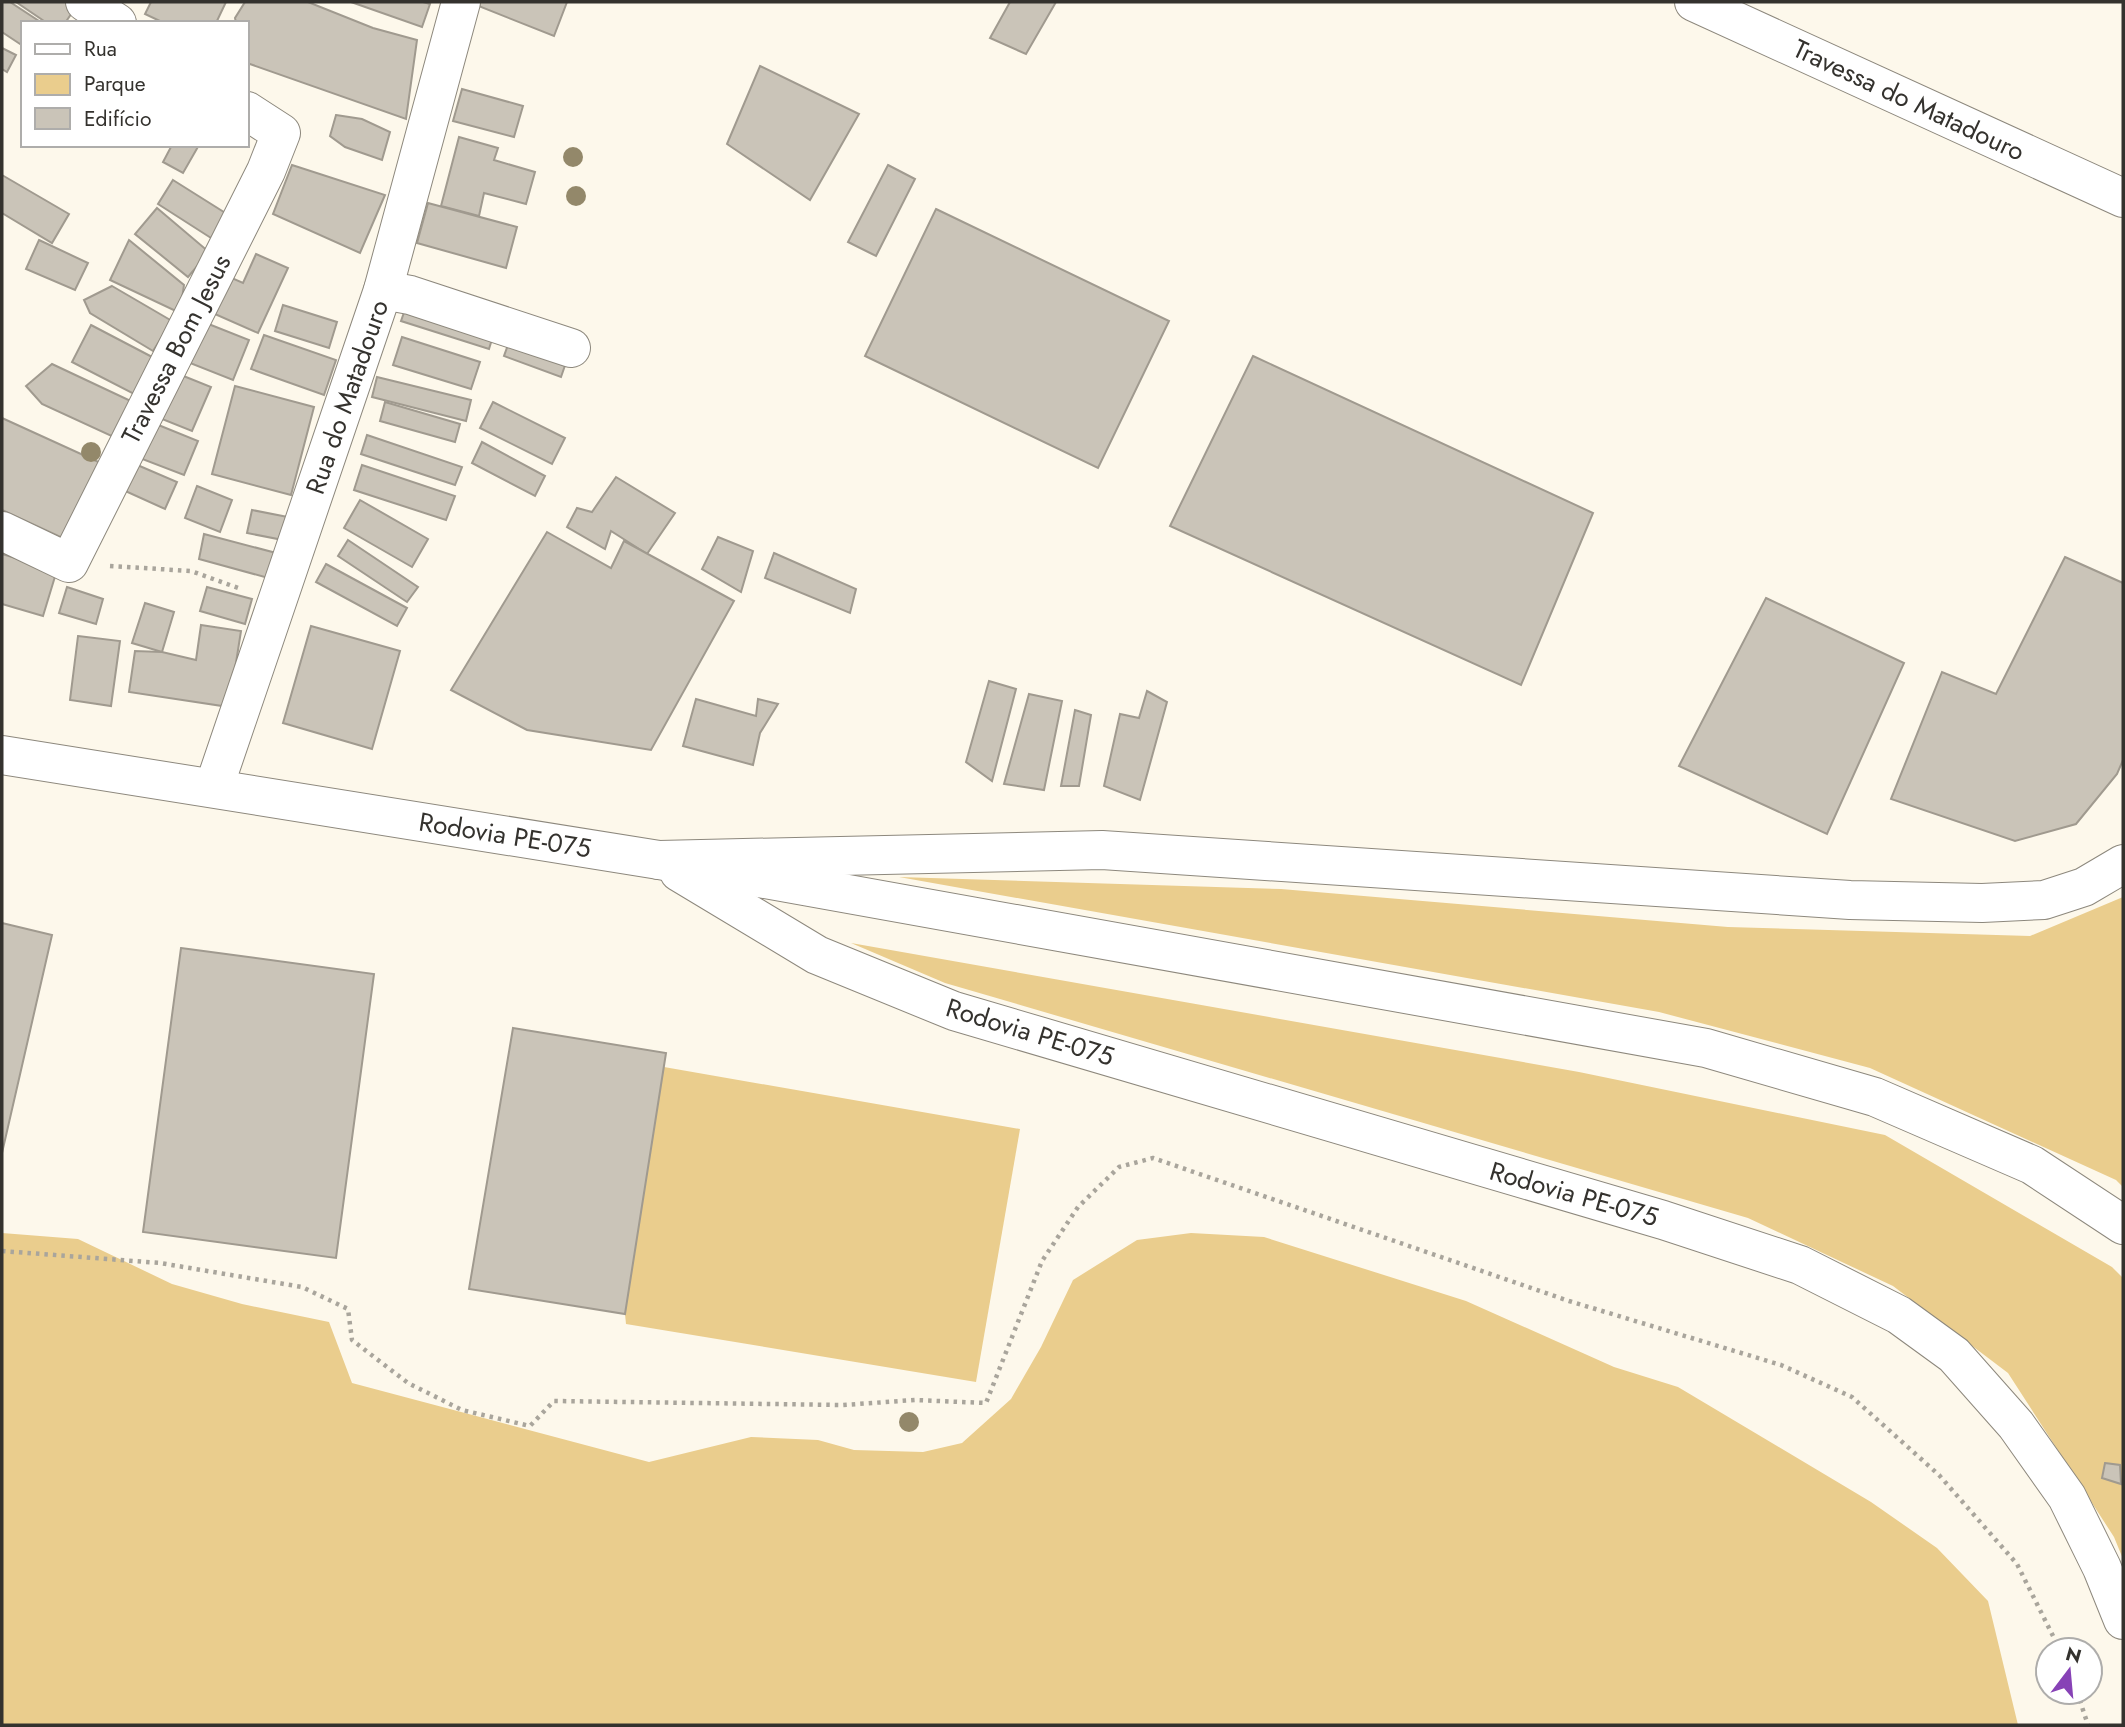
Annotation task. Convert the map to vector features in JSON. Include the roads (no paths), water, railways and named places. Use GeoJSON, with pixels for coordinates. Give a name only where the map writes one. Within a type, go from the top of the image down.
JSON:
{"type":"FeatureCollection","features":[{"type":"Feature","properties":{"kind":"main road"},"geometry":{"type":"LineString","coordinates":[[85,2],[114,21]]}},
{"type":"Feature","properties":{"kind":"main road","name":"Rua do Matadouro"},"geometry":{"type":"LineString","coordinates":[[214,787],[383,290],[461,2]]}},
{"type":"Feature","properties":{"kind":"main road","name":"Travessa do Matadouro"},"geometry":{"type":"LineString","coordinates":[[1694,2],[2123,198]]}},
{"type":"Feature","properties":{"kind":"main road","name":"Travessa Bom Jesus"},"geometry":{"type":"LineString","coordinates":[[2,531],[69,563],[266,171],[281,133],[248,112]]}},
{"type":"Feature","properties":{"kind":"main road"},"geometry":{"type":"LineString","coordinates":[[383,290],[410,295],[571,348]]}},
{"type":"Feature","properties":{"kind":"main road","name":"Rodovia PE-075"},"geometry":{"type":"LineString","coordinates":[[2,755],[659,860],[817,955],[954,1011],[1663,1220],[1800,1265],[1899,1315],[1955,1355],[2016,1425],[2067,1497],[2102,1568],[2123,1620]]}},
{"type":"Feature","properties":{"kind":"main road"},"geometry":{"type":"LineString","coordinates":[[659,860],[1102,850],[1850,900],[1982,903],[2044,900],[2084,887],[2123,864]]}},
{"type":"Feature","properties":{"kind":"main road"},"geometry":{"type":"LineString","coordinates":[[659,860],[1706,1048],[1875,1097],[2032,1165],[2123,1225]]}}]}
